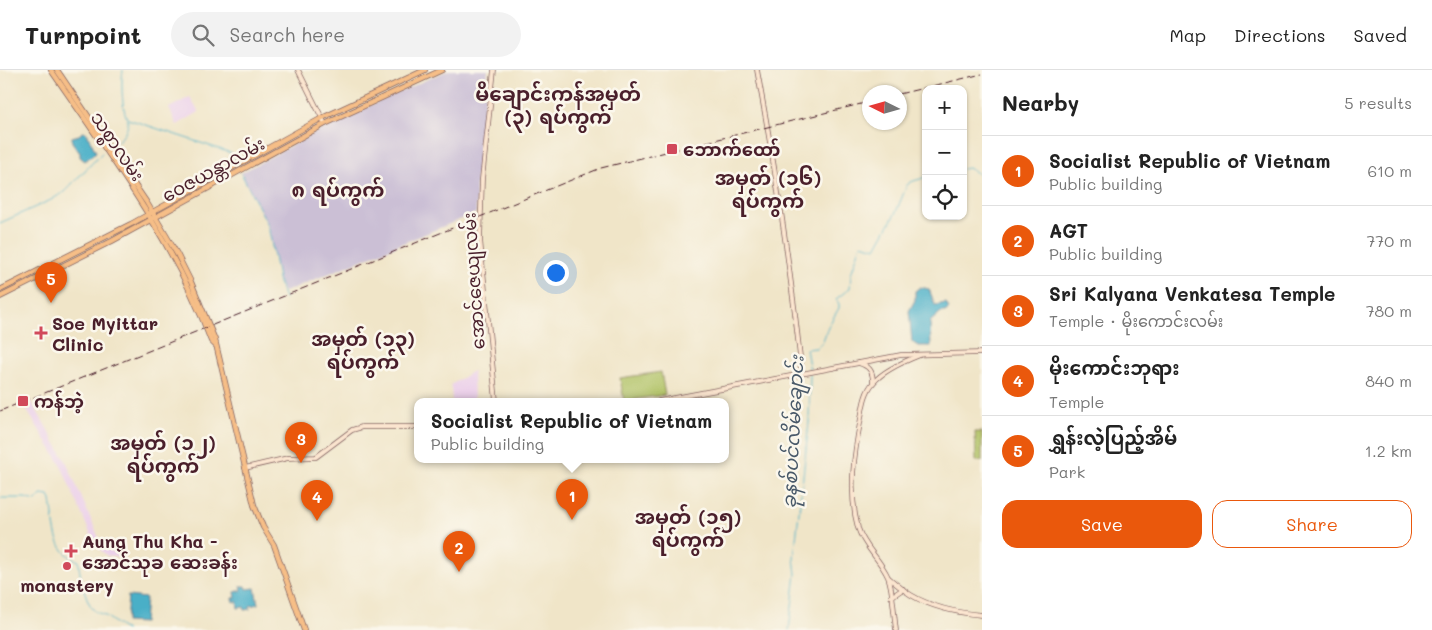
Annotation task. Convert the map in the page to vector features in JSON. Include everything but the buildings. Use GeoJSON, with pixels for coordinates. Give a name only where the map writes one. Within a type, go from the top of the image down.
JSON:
{"type":"FeatureCollection","features":[{"type":"Feature","properties":{"kind":"main road","name":"သစ္စာလမ်း"},"geometry":{"type":"LineString","coordinates":[[50,70],[149,217],[158,226]]}},
{"type":"Feature","properties":{"kind":"main road","name":"သစ္စာလမ်း"},"geometry":{"type":"LineString","coordinates":[[57,70],[148,203],[158,226],[191,282],[215,340],[254,505],[280,562],[304,630]]}},
{"type":"Feature","properties":{"kind":"main road"},"geometry":{"type":"LineString","coordinates":[[298,70],[325,124]]}},
{"type":"Feature","properties":{"kind":"main road","name":"ဝေဇယန္တာလမ်း"},"geometry":{"type":"LineString","coordinates":[[0,297],[54,270],[322,118],[425,70]]}},
{"type":"Feature","properties":{"kind":"main road","name":"ဝေဇယန္တာလမ်း"},"geometry":{"type":"LineString","coordinates":[[218,178],[416,80],[442,70]]}},
{"type":"Feature","properties":{"kind":"main road","name":"အောင်ဇေယျလမ်း"},"geometry":{"type":"LineString","coordinates":[[494,70],[482,179],[480,240],[496,398]]}},
{"type":"Feature","properties":{"kind":"main road"},"geometry":{"type":"LineString","coordinates":[[757,70],[768,125],[805,373]]}},
{"type":"Feature","properties":{"kind":"main road"},"geometry":{"type":"LineString","coordinates":[[414,74],[416,80]]}},
{"type":"Feature","properties":{"kind":"main road"},"geometry":{"type":"LineString","coordinates":[[148,203],[154,207],[168,206]]}},
{"type":"Feature","properties":{"kind":"main road"},"geometry":{"type":"LineString","coordinates":[[133,226],[141,213],[141,205]]}},
{"type":"Feature","properties":{"kind":"main road"},"geometry":{"type":"LineString","coordinates":[[133,226],[158,226],[168,206]]}},
{"type":"Feature","properties":{"kind":"main road","name":"ဝေဇယန္တာလမ်း"},"geometry":{"type":"LineString","coordinates":[[0,290],[133,226]]}},
{"type":"Feature","properties":{"kind":"main road"},"geometry":{"type":"LineString","coordinates":[[51,264],[54,270]]}},
{"type":"Feature","properties":{"kind":"main road"},"geometry":{"type":"LineString","coordinates":[[675,398],[901,355],[982,353]]}},
{"type":"Feature","properties":{"kind":"main road"},"geometry":{"type":"LineString","coordinates":[[873,382],[903,363],[922,354]]}},
{"type":"Feature","properties":{"kind":"main road"},"geometry":{"type":"LineString","coordinates":[[857,363],[868,367],[873,375],[873,382],[866,398],[856,442],[853,487],[854,505],[863,540],[888,578],[912,595],[931,604],[955,611],[982,614]]}},
{"type":"Feature","properties":{"kind":"main road"},"geometry":{"type":"LineString","coordinates":[[245,468],[288,458],[316,457],[352,430],[362,427],[414,427]]}},
{"type":"Feature","properties":{"kind":"main road"},"geometry":{"type":"LineString","coordinates":[[888,578],[896,630]]}},
{"type":"Feature","properties":{"kind":"main road"},"geometry":{"type":"LineString","coordinates":[[891,597],[903,589]]}},
{"type":"Feature","properties":{"kind":"shaded area"},"geometry":{"type":"Polygon","coordinates":[[[449,70],[488,70],[476,180],[476,213],[284,292],[279,283],[268,225],[241,173],[305,138],[394,94],[449,70]]]}},
{"type":"Feature","properties":{"kind":"shaded area"},"geometry":{"type":"Polygon","coordinates":[[[190,97],[199,112],[177,125],[169,108],[190,97]]]}},
{"type":"Feature","properties":{"kind":"shaded area"},"geometry":{"type":"Polygon","coordinates":[[[473,371],[474,398],[452,398],[451,385],[473,371]]]}},
{"type":"Feature","properties":{"kind":"shaded area"},"geometry":{"type":"Polygon","coordinates":[[[31,401],[66,461],[101,543],[105,548],[126,558],[107,556],[95,545],[60,463],[23,404],[31,401]]]}},
{"type":"Feature","properties":{"kind":"green space"},"geometry":{"type":"Polygon","coordinates":[[[661,372],[665,395],[644,398],[623,398],[620,378],[661,372]]]}},
{"type":"Feature","properties":{"kind":"green space"},"geometry":{"type":"Polygon","coordinates":[[[975,432],[982,432],[982,461],[976,461],[975,432]]]}},
{"type":"Feature","properties":{"kind":"water"},"geometry":{"type":"Polygon","coordinates":[[[86,132],[96,152],[85,161],[80,157],[80,153],[72,142],[72,137],[86,132]]]}},
{"type":"Feature","properties":{"kind":"water"},"geometry":{"type":"Polygon","coordinates":[[[920,287],[929,289],[935,305],[946,303],[949,309],[941,312],[930,322],[931,346],[918,346],[912,342],[909,311],[915,300],[915,291],[920,287]]]}},
{"type":"Feature","properties":{"kind":"water"},"geometry":{"type":"Polygon","coordinates":[[[241,586],[246,586],[247,589],[255,588],[258,604],[250,606],[250,609],[245,610],[244,607],[238,608],[237,601],[234,602],[233,598],[236,598],[235,592],[242,590],[241,586]]]}},
{"type":"Feature","properties":{"kind":"water"},"geometry":{"type":"Polygon","coordinates":[[[128,596],[146,598],[144,623],[126,622],[128,596]]]}},
{"type":"Feature","properties":{"kind":"waterway"},"geometry":{"type":"LineString","coordinates":[[112,146],[123,136],[128,126],[123,98],[123,70]]}},
{"type":"Feature","properties":{"kind":"waterway"},"geometry":{"type":"LineString","coordinates":[[128,119],[231,153],[236,163]]}},
{"type":"Feature","properties":{"kind":"waterway"},"geometry":{"type":"LineString","coordinates":[[0,223],[51,200],[64,192],[102,153]]}},
{"type":"Feature","properties":{"kind":"waterway","name":"ခုနစ်ပင်လိမ်ချောင်း"},"geometry":{"type":"LineString","coordinates":[[967,168],[982,176]]}},
{"type":"Feature","properties":{"kind":"waterway"},"geometry":{"type":"LineString","coordinates":[[241,173],[268,225],[279,283],[285,298]]}},
{"type":"Feature","properties":{"kind":"waterway","name":"ခုနစ်ပင်လိမ်ချောင်း"},"geometry":{"type":"LineString","coordinates":[[810,371],[806,349],[816,348],[822,343],[829,325],[839,308],[836,299],[850,288],[851,274],[861,244],[876,248],[896,212],[907,185],[922,178]]}},
{"type":"Feature","properties":{"kind":"waterway","name":"ခုနစ်ပင်လိမ်ချောင်း"},"geometry":{"type":"LineString","coordinates":[[789,630],[796,574],[794,558],[809,422],[810,375]]}},
{"type":"Feature","properties":{"kind":"waterway"},"geometry":{"type":"LineString","coordinates":[[0,498],[25,498],[36,501],[41,495],[49,496],[59,544],[70,557],[79,561],[83,586],[90,605],[96,612],[126,630]]}},
{"type":"Feature","properties":{"kind":"railway"},"geometry":{"type":"LineString","coordinates":[[907,92],[982,74]]}},
{"type":"Feature","properties":{"kind":"railway"},"geometry":{"type":"LineString","coordinates":[[0,411],[601,168],[862,104]]}},
{"type":"Feature","properties":{"kind":"place","name":"ဘောက်ထော်"},"geometry":{"type":"Point","coordinates":[672,149]}},
{"type":"Feature","properties":{"kind":"place","name":"ရွှန်းလဲ့ပြည့်အိမ်"},"geometry":{"type":"Point","coordinates":[51,303]}},
{"type":"Feature","properties":{"kind":"place","name":"Soe Myittar Clinic"},"geometry":{"type":"Point","coordinates":[41,333]}},
{"type":"Feature","properties":{"kind":"place","name":"ကန်ဘဲ့"},"geometry":{"type":"Point","coordinates":[23,401]}},
{"type":"Feature","properties":{"kind":"place","name":"Sri Kalyana Venkatesa Temple"},"geometry":{"type":"Point","coordinates":[301,463]}},
{"type":"Feature","properties":{"kind":"place","name":"Socialist Republic of Vietnam"},"geometry":{"type":"Point","coordinates":[572,520]}},
{"type":"Feature","properties":{"kind":"place","name":"မိုးကောင်းဘုရား"},"geometry":{"type":"Point","coordinates":[317,521]}},
{"type":"Feature","properties":{"kind":"place","name":"Aung Thu Kha - အောင်သုခ ဆေးခန်း"},"geometry":{"type":"Point","coordinates":[71,551]}},
{"type":"Feature","properties":{"kind":"place","name":"monastery"},"geometry":{"type":"Point","coordinates":[67,566]}},
{"type":"Feature","properties":{"kind":"place","name":"AGT"},"geometry":{"type":"Point","coordinates":[459,572]}},
{"type":"Feature","properties":{"kind":"district","name":"မိချောင်းကန်အမှတ် (၃) ရပ်ကွက်"},"geometry":{"type":"Point","coordinates":[558,104]}},
{"type":"Feature","properties":{"kind":"district","name":"အမှတ် (၁၆) ရပ်ကွက်"},"geometry":{"type":"Point","coordinates":[768,188]}},
{"type":"Feature","properties":{"kind":"district","name":"၈ ရပ်ကွက်"},"geometry":{"type":"Point","coordinates":[338,189]}},
{"type":"Feature","properties":{"kind":"district","name":"အမှတ် (၁၃) ရပ်ကွက်"},"geometry":{"type":"Point","coordinates":[363,350]}},
{"type":"Feature","properties":{"kind":"district","name":"အမှတ် (၁၂) ရပ်ကွက်"},"geometry":{"type":"Point","coordinates":[163,454]}},
{"type":"Feature","properties":{"kind":"district","name":"အမှတ် (၁၅) ရပ်ကွက်"},"geometry":{"type":"Point","coordinates":[688,528]}}]}
